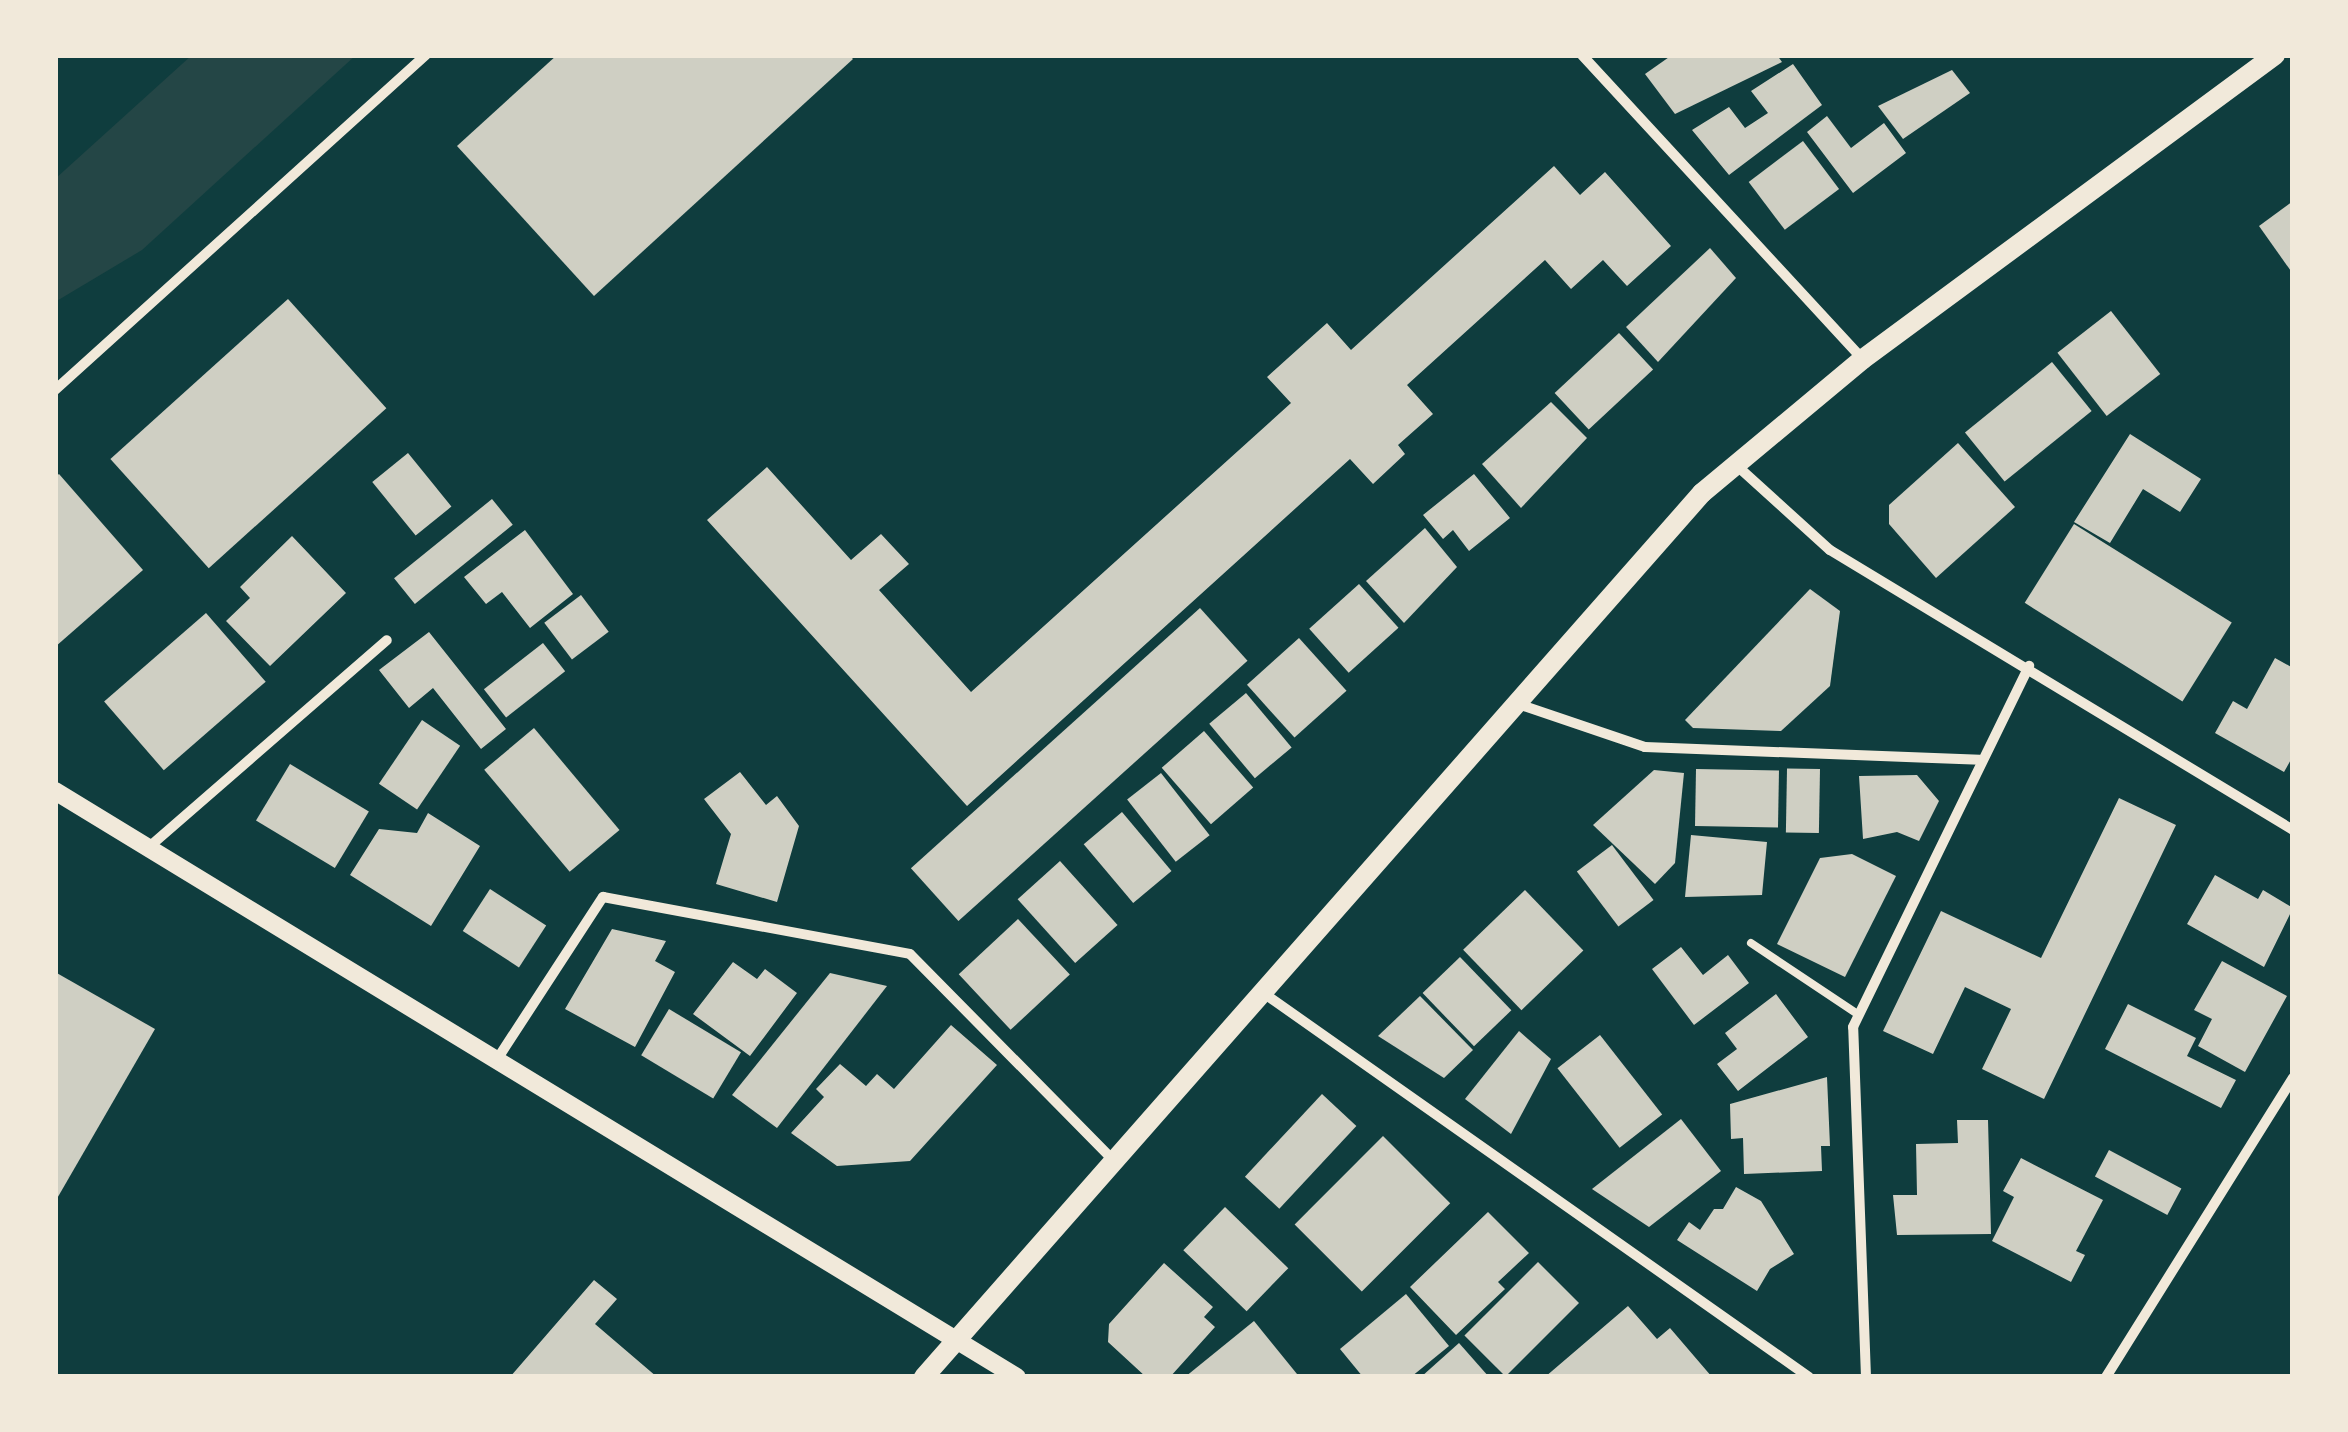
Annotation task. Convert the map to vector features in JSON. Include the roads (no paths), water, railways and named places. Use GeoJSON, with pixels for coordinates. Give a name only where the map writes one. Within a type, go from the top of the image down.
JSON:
{"type":"FeatureCollection","features":[{"type":"Feature","properties":{"kind":"main road"},"geometry":{"type":"LineString","coordinates":[[924,1377],[1516,703],[1734,464],[1863,360],[2275,55]]}},
{"type":"Feature","properties":{"kind":"street"},"geometry":{"type":"LineString","coordinates":[[55,390],[426,55]]}},
{"type":"Feature","properties":{"kind":"street"},"geometry":{"type":"LineString","coordinates":[[1582,55],[1863,360]]}},
{"type":"Feature","properties":{"kind":"street"},"geometry":{"type":"LineString","coordinates":[[1734,464],[1830,550],[2029,666],[2293,830]]}},
{"type":"Feature","properties":{"kind":"street"},"geometry":{"type":"LineString","coordinates":[[149,846],[387,640]]}},
{"type":"Feature","properties":{"kind":"street"},"geometry":{"type":"LineString","coordinates":[[1866,1377],[1853,1027],[2029,666]]}},
{"type":"Feature","properties":{"kind":"street"},"geometry":{"type":"LineString","coordinates":[[1516,703],[1645,746],[1980,760]]}},
{"type":"Feature","properties":{"kind":"street"},"geometry":{"type":"LineString","coordinates":[[55,791],[495,1062],[959,1338],[1017,1377]]}},
{"type":"Feature","properties":{"kind":"street"},"geometry":{"type":"LineString","coordinates":[[495,1062],[604,898],[910,954],[1114,1161]]}},
{"type":"Feature","properties":{"kind":"street"},"geometry":{"type":"LineString","coordinates":[[1262,992],[1809,1377]]}},
{"type":"Feature","properties":{"kind":"street"},"geometry":{"type":"LineString","coordinates":[[2106,1377],[2293,1078]]}},
{"type":"Feature","properties":{"kind":"lane"},"geometry":{"type":"LineString","coordinates":[[1751,944],[1859,1015]]}}]}
